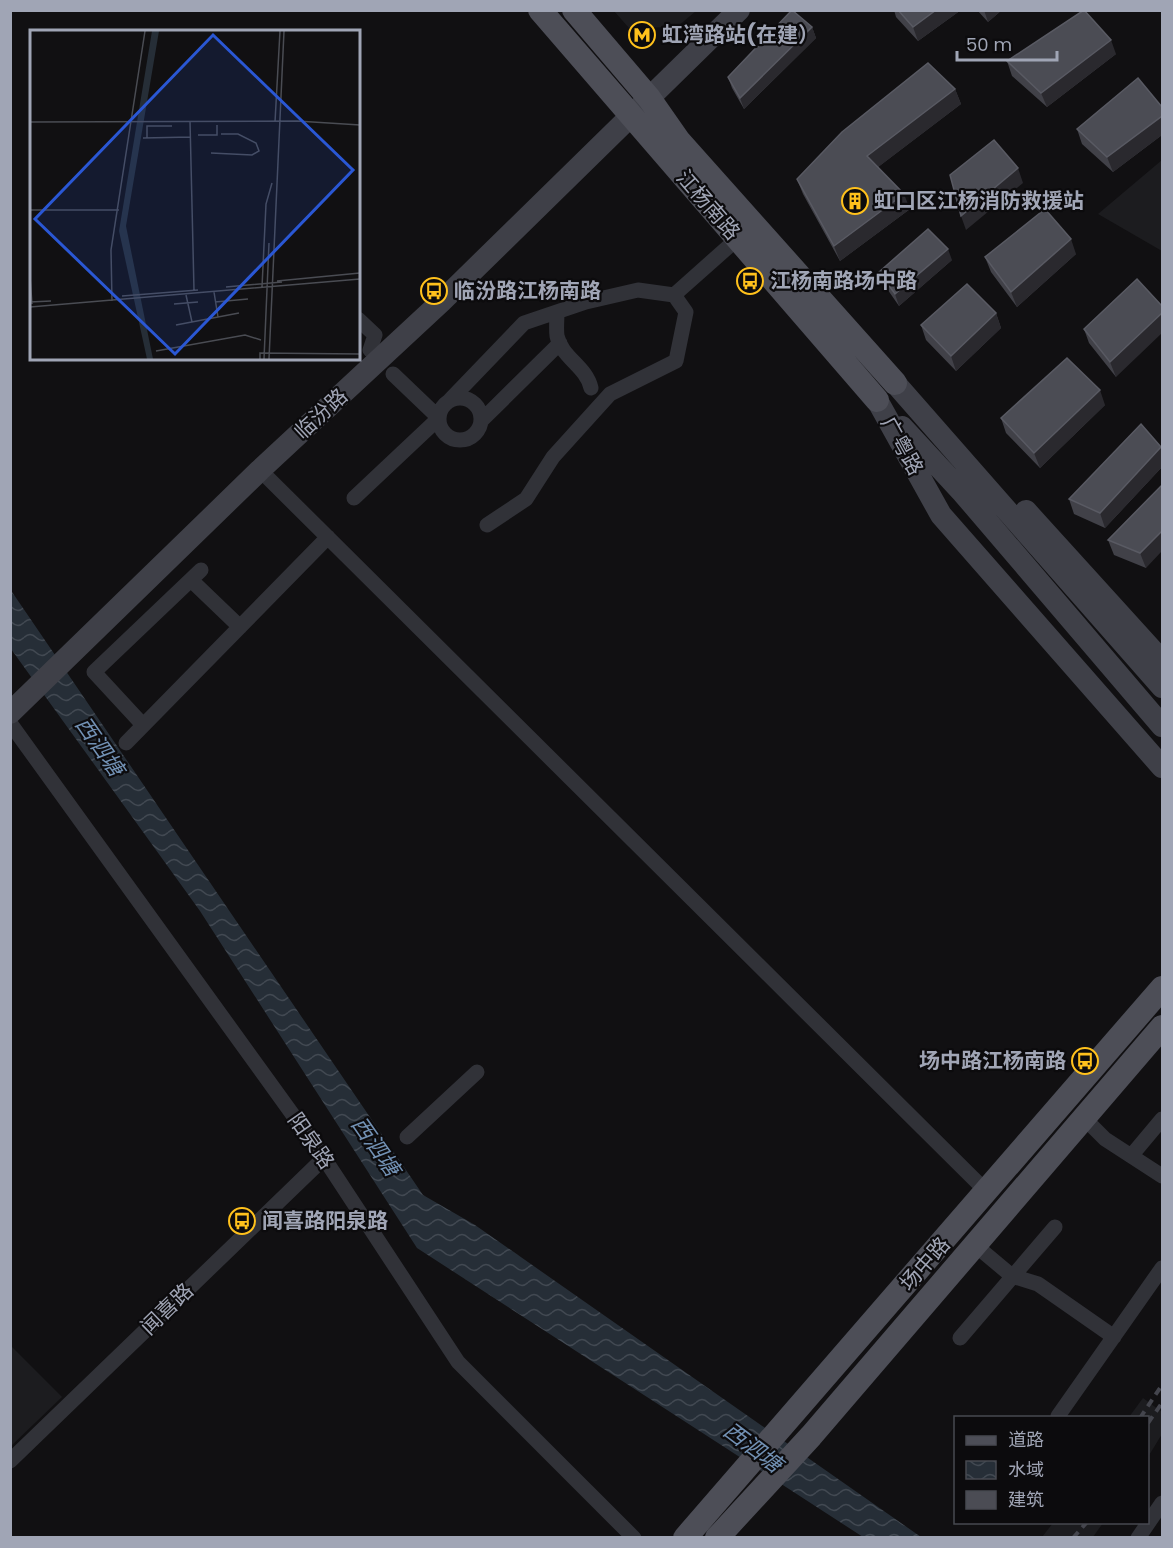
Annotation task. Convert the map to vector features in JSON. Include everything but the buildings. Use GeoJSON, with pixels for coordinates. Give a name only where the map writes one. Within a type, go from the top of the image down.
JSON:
{"type":"FeatureCollection","features":[{"type":"Feature","properties":{"kind":"main road","name":"江杨南路"},"geometry":{"type":"LineString","coordinates":[[540,10],[877,400]]}},
{"type":"Feature","properties":{"kind":"main road","name":"江杨南路"},"geometry":{"type":"LineString","coordinates":[[574,10],[649,98],[679,141],[895,383]]}},
{"type":"Feature","properties":{"kind":"main road","name":"临汾路"},"geometry":{"type":"LineString","coordinates":[[12,715],[86,639],[260,470],[442,301],[739,10]]}},
{"type":"Feature","properties":{"kind":"main road","name":"广粤路"},"geometry":{"type":"LineString","coordinates":[[895,383],[1162,687]]}},
{"type":"Feature","properties":{"kind":"main road","name":"广粤路"},"geometry":{"type":"LineString","coordinates":[[895,383],[957,434],[1162,661]]}},
{"type":"Feature","properties":{"kind":"main road","name":"广粤路"},"geometry":{"type":"LineString","coordinates":[[877,400],[963,493],[1162,726]]}},
{"type":"Feature","properties":{"kind":"main road","name":"广粤路"},"geometry":{"type":"LineString","coordinates":[[877,400],[941,515],[1162,767]]}},
{"type":"Feature","properties":{"kind":"main road","name":"场中路"},"geometry":{"type":"LineString","coordinates":[[685,1538],[1162,988]]}},
{"type":"Feature","properties":{"kind":"main road","name":"场中路"},"geometry":{"type":"LineString","coordinates":[[717,1538],[811,1436],[1162,1027]]}},
{"type":"Feature","properties":{"kind":"street"},"geometry":{"type":"LineString","coordinates":[[674,295],[737,239]]}},
{"type":"Feature","properties":{"kind":"street"},"geometry":{"type":"LineString","coordinates":[[354,498],[439,418],[444,405],[525,323],[638,290],[674,295],[686,312],[676,361],[610,394],[553,457],[526,499],[487,525]]}},
{"type":"Feature","properties":{"kind":"street"},"geometry":{"type":"LineString","coordinates":[[557,312],[557,336],[563,351],[588,375],[591,388]]}},
{"type":"Feature","properties":{"kind":"street"},"geometry":{"type":"LineString","coordinates":[[360,321],[375,335],[370,350]]}},
{"type":"Feature","properties":{"kind":"street"},"geometry":{"type":"LineString","coordinates":[[393,374],[439,418],[443,432],[460,440],[477,432],[482,420],[560,343]]}},
{"type":"Feature","properties":{"kind":"street"},"geometry":{"type":"LineString","coordinates":[[450,400],[464,397],[471,400],[481,411],[482,420]]}},
{"type":"Feature","properties":{"kind":"street"},"geometry":{"type":"LineString","coordinates":[[260,470],[987,1192]]}},
{"type":"Feature","properties":{"kind":"street"},"geometry":{"type":"LineString","coordinates":[[126,742],[328,537]]}},
{"type":"Feature","properties":{"kind":"street"},"geometry":{"type":"LineString","coordinates":[[143,725],[94,672],[196,575],[240,627]]}},
{"type":"Feature","properties":{"kind":"street","name":"阳泉路"},"geometry":{"type":"LineString","coordinates":[[12,715],[324,1158],[458,1362],[634,1538]]}},
{"type":"Feature","properties":{"kind":"street"},"geometry":{"type":"LineString","coordinates":[[407,1137],[477,1072]]}},
{"type":"Feature","properties":{"kind":"street"},"geometry":{"type":"LineString","coordinates":[[1084,1118],[1105,1139],[1162,1176]]}},
{"type":"Feature","properties":{"kind":"street"},"geometry":{"type":"LineString","coordinates":[[1131,1156],[1162,1119]]}},
{"type":"Feature","properties":{"kind":"street","name":"闻喜路"},"geometry":{"type":"LineString","coordinates":[[10,1461],[324,1158]]}},
{"type":"Feature","properties":{"kind":"street"},"geometry":{"type":"LineString","coordinates":[[960,1338],[1054,1227]]}},
{"type":"Feature","properties":{"kind":"street"},"geometry":{"type":"LineString","coordinates":[[975,1245],[1012,1276],[1038,1284],[1114,1337]]}},
{"type":"Feature","properties":{"kind":"street"},"geometry":{"type":"LineString","coordinates":[[1058,1416],[1162,1268]]}},
{"type":"Feature","properties":{"kind":"street"},"geometry":{"type":"LineString","coordinates":[[1149,1522],[1162,1503]]}},
{"type":"Feature","properties":{"kind":"street"},"geometry":{"type":"LineString","coordinates":[[1138,1538],[1148,1524]]}},
{"type":"Feature","properties":{"kind":"shaded area"},"geometry":{"type":"Polygon","coordinates":[[[614,11],[696,11],[677,27],[629,28],[614,11]]]}},
{"type":"Feature","properties":{"kind":"shaded area"},"geometry":{"type":"Polygon","coordinates":[[[1162,160],[1162,251],[1098,214],[1162,160]]]}},
{"type":"Feature","properties":{"kind":"shaded area"},"geometry":{"type":"Polygon","coordinates":[[[11,1346],[62,1397],[11,1446],[11,1346]]]}},
{"type":"Feature","properties":{"kind":"shaded area"},"geometry":{"type":"Polygon","coordinates":[[[1143,1398],[1162,1412],[1162,1434],[1149,1455],[1149,1416],[1130,1416],[1143,1398]]]}},
{"type":"Feature","properties":{"kind":"shaded area"},"geometry":{"type":"Polygon","coordinates":[[[1052,1524],[1102,1524],[1093,1537],[1042,1537],[1052,1524]]]}},
{"type":"Feature","properties":{"kind":"water","name":"西泗塘"},"geometry":{"type":"Polygon","coordinates":[[[10,589],[423,1195],[475,1225],[921,1537],[863,1537],[417,1248],[200,911],[11,649],[10,589]]]}},
{"type":"Feature","properties":{"kind":"railway"},"geometry":{"type":"LineString","coordinates":[[1141,1416],[1162,1385]]}},
{"type":"Feature","properties":{"kind":"railway"},"geometry":{"type":"LineString","coordinates":[[1149,1422],[1162,1403]]}},
{"type":"Feature","properties":{"kind":"railway"},"geometry":{"type":"LineString","coordinates":[[1073,1538],[1085,1524]]}},
{"type":"Feature","properties":{"kind":"place","name":"虹湾路站(在建）"},"geometry":{"type":"Point","coordinates":[642,35]}},
{"type":"Feature","properties":{"kind":"place","name":"虹口区江杨消防救援站"},"geometry":{"type":"Point","coordinates":[855,201]}},
{"type":"Feature","properties":{"kind":"place","name":"江杨南路场中路"},"geometry":{"type":"Point","coordinates":[750,281]}},
{"type":"Feature","properties":{"kind":"place","name":"临汾路江杨南路"},"geometry":{"type":"Point","coordinates":[434,291]}},
{"type":"Feature","properties":{"kind":"place","name":"场中路江杨南路"},"geometry":{"type":"Point","coordinates":[1085,1061]}},
{"type":"Feature","properties":{"kind":"place","name":"闻喜路阳泉路"},"geometry":{"type":"Point","coordinates":[242,1221]}}]}
